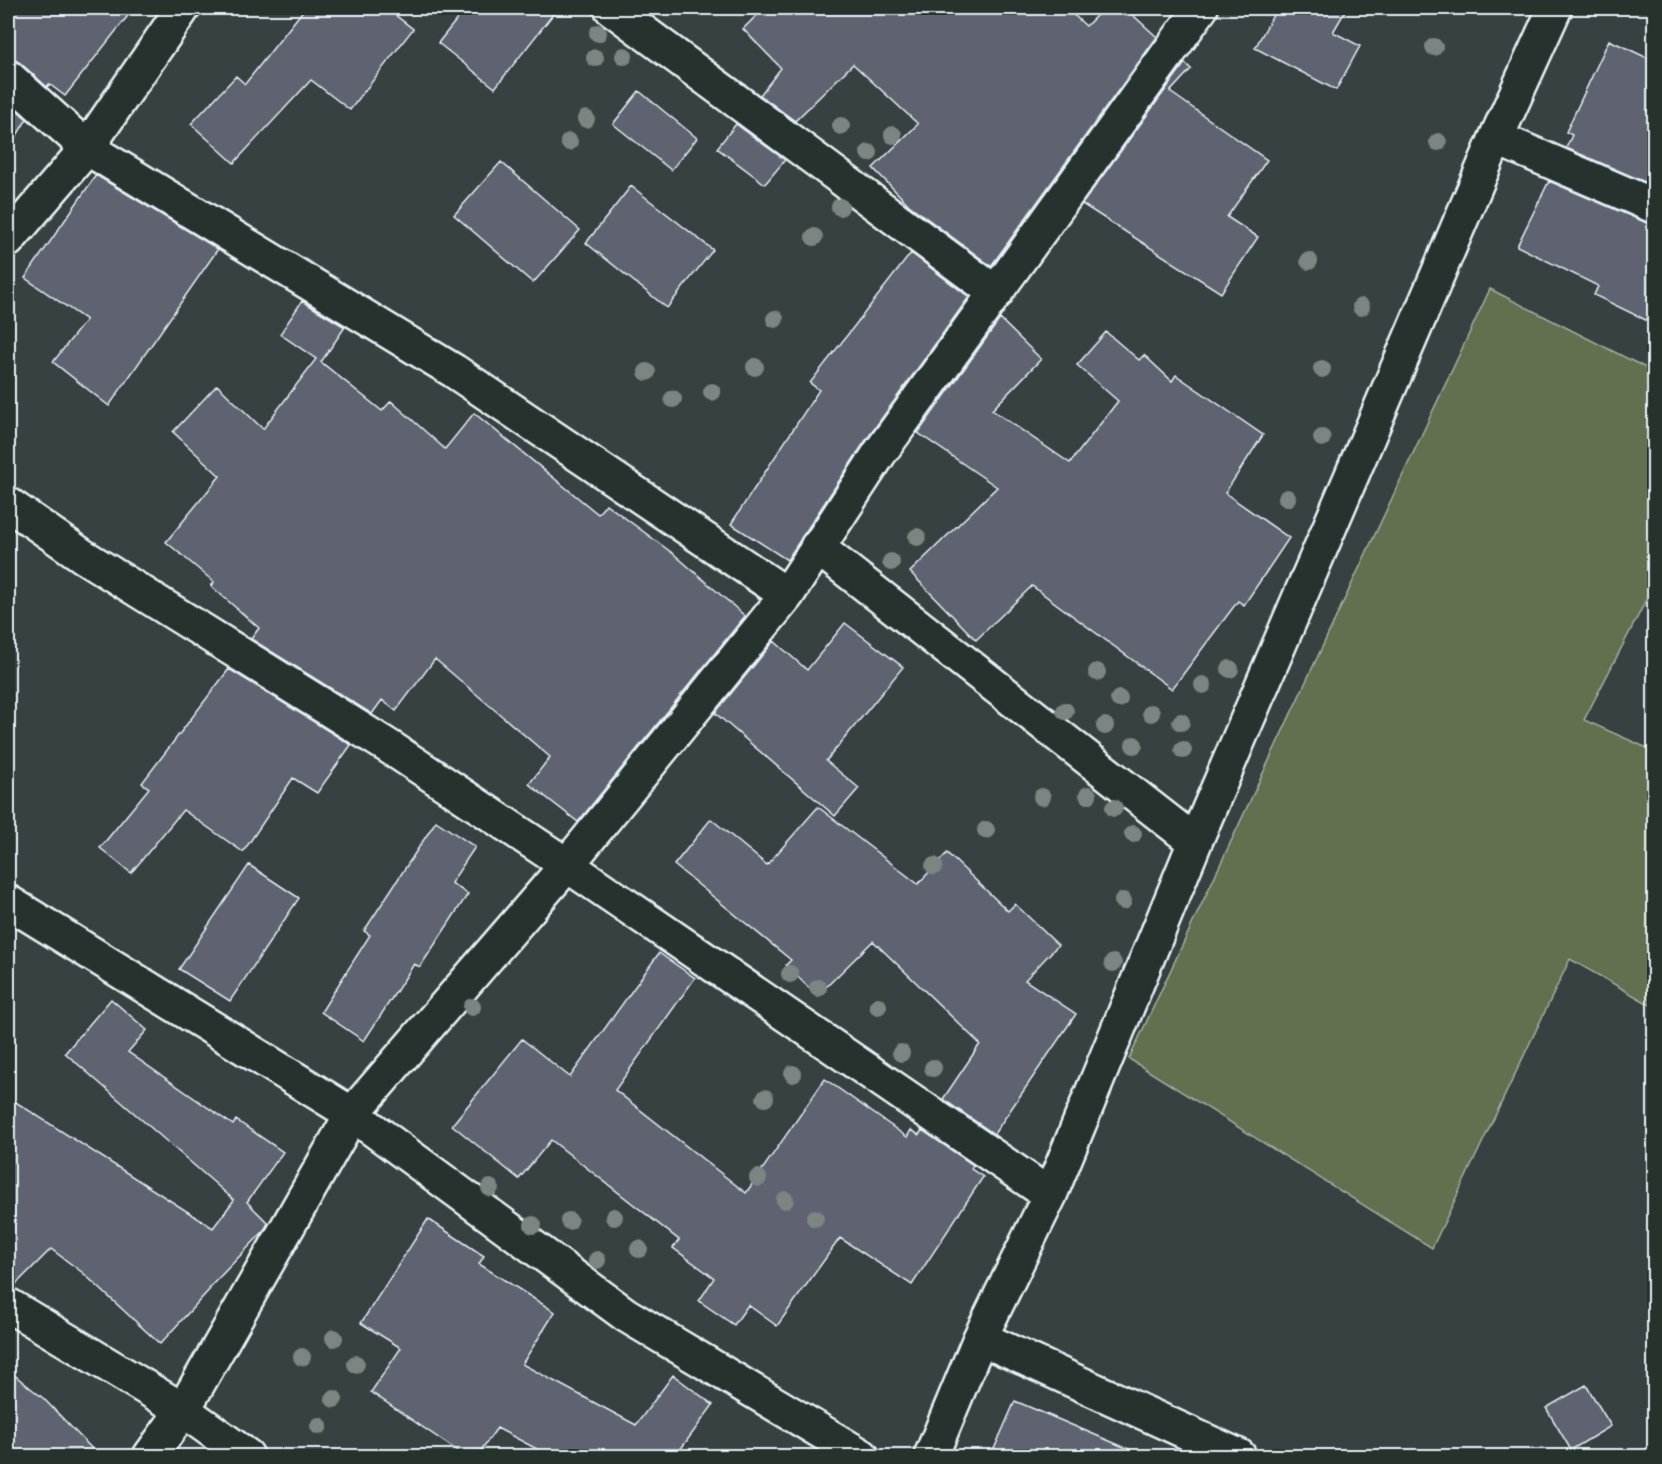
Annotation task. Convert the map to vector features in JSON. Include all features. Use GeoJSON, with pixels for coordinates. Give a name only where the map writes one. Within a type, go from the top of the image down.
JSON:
{"type":"FeatureCollection","features":[{"type":"Feature","properties":{"kind":"street"},"geometry":{"type":"LineString","coordinates":[[8,240],[87,148],[183,8]]}},
{"type":"Feature","properties":{"kind":"street"},"geometry":{"type":"LineString","coordinates":[[611,8],[996,293]]}},
{"type":"Feature","properties":{"kind":"street"},"geometry":{"type":"LineString","coordinates":[[931,1456],[980,1338],[1050,1195],[1195,842],[1496,138],[1555,8]]}},
{"type":"Feature","properties":{"kind":"street"},"geometry":{"type":"LineString","coordinates":[[150,1456],[183,1410],[352,1114],[567,865],[787,594],[879,454],[996,293],[1193,10]]}},
{"type":"Feature","properties":{"kind":"street"},"geometry":{"type":"LineString","coordinates":[[8,77],[87,148],[454,371],[787,594]]}},
{"type":"Feature","properties":{"kind":"street"},"geometry":{"type":"LineString","coordinates":[[1496,138],[1654,206]]}},
{"type":"Feature","properties":{"kind":"street"},"geometry":{"type":"LineString","coordinates":[[8,504],[83,556],[391,748],[567,865],[1050,1195]]}},
{"type":"Feature","properties":{"kind":"street"},"geometry":{"type":"LineString","coordinates":[[817,548],[1195,842]]}},
{"type":"Feature","properties":{"kind":"street"},"geometry":{"type":"LineString","coordinates":[[8,902],[352,1114],[626,1315],[862,1456]]}},
{"type":"Feature","properties":{"kind":"street"},"geometry":{"type":"LineString","coordinates":[[8,1305],[183,1410],[247,1456]]}},
{"type":"Feature","properties":{"kind":"street"},"geometry":{"type":"LineString","coordinates":[[980,1338],[1239,1456]]}},
{"type":"Feature","properties":{"kind":"green space"},"geometry":{"type":"Polygon","coordinates":[[[1490,289],[1654,372],[1654,585],[1584,720],[1654,751],[1654,1007],[1570,959],[1432,1248],[1129,1059],[1490,289]]]}},
{"type":"Feature","properties":{"kind":"building"},"geometry":{"type":"Polygon","coordinates":[[[8,8],[134,8],[65,96],[49,84],[47,87],[20,63],[8,59],[8,8]]]}},
{"type":"Feature","properties":{"kind":"building"},"geometry":{"type":"Polygon","coordinates":[[[305,8],[386,8],[413,29],[350,110],[311,80],[234,163],[191,124],[236,76],[245,84],[305,8]]]}},
{"type":"Feature","properties":{"kind":"building"},"geometry":{"type":"Polygon","coordinates":[[[466,8],[558,8],[495,88],[438,43],[466,8]]]}},
{"type":"Feature","properties":{"kind":"building"},"geometry":{"type":"Polygon","coordinates":[[[764,8],[1066,8],[1086,26],[1104,8],[1125,8],[1157,37],[991,266],[909,205],[873,168],[918,124],[853,64],[795,121],[760,95],[781,68],[743,29],[764,8]]]}},
{"type":"Feature","properties":{"kind":"building"},"geometry":{"type":"Polygon","coordinates":[[[1277,8],[1347,8],[1333,32],[1360,46],[1336,90],[1255,48],[1277,8]]]}},
{"type":"Feature","properties":{"kind":"building"},"geometry":{"type":"Polygon","coordinates":[[[1609,40],[1654,61],[1654,186],[1566,148],[1572,135],[1566,132],[1609,40]]]}},
{"type":"Feature","properties":{"kind":"building"},"geometry":{"type":"Polygon","coordinates":[[[1185,63],[1191,69],[1170,92],[1267,160],[1227,217],[1258,237],[1221,293],[1082,204],[1185,63]]]}},
{"type":"Feature","properties":{"kind":"building"},"geometry":{"type":"Polygon","coordinates":[[[639,91],[697,138],[671,170],[613,124],[639,91]]]}},
{"type":"Feature","properties":{"kind":"building"},"geometry":{"type":"Polygon","coordinates":[[[8,102],[27,119],[8,150],[8,102]]]}},
{"type":"Feature","properties":{"kind":"building"},"geometry":{"type":"Polygon","coordinates":[[[736,124],[785,160],[765,184],[717,148],[736,124]]]}},
{"type":"Feature","properties":{"kind":"building"},"geometry":{"type":"Polygon","coordinates":[[[501,162],[580,230],[533,283],[454,215],[501,162]]]}},
{"type":"Feature","properties":{"kind":"building"},"geometry":{"type":"Polygon","coordinates":[[[96,175],[218,249],[109,406],[53,362],[86,320],[25,278],[96,175]]]}},
{"type":"Feature","properties":{"kind":"building"},"geometry":{"type":"Polygon","coordinates":[[[1549,181],[1654,224],[1654,324],[1594,295],[1598,286],[1517,246],[1549,181]]]}},
{"type":"Feature","properties":{"kind":"building"},"geometry":{"type":"Polygon","coordinates":[[[631,186],[713,250],[667,308],[586,243],[631,186]]]}},
{"type":"Feature","properties":{"kind":"building"},"geometry":{"type":"Polygon","coordinates":[[[911,253],[969,297],[864,443],[787,560],[731,524],[819,390],[810,383],[911,253]]]}},
{"type":"Feature","properties":{"kind":"building"},"geometry":{"type":"Polygon","coordinates":[[[302,301],[345,327],[321,362],[382,411],[391,401],[445,449],[474,413],[598,514],[606,504],[675,555],[745,616],[578,822],[529,784],[550,757],[435,659],[396,711],[382,700],[372,714],[251,639],[259,628],[211,586],[214,582],[166,542],[220,476],[173,432],[217,385],[263,429],[316,359],[280,334],[302,301]]]}},
{"type":"Feature","properties":{"kind":"building"},"geometry":{"type":"Polygon","coordinates":[[[1000,319],[1041,359],[992,410],[1070,463],[1118,401],[1077,365],[1106,332],[1139,360],[1144,355],[1172,381],[1176,375],[1263,435],[1225,493],[1289,538],[1244,605],[1238,601],[1172,689],[1032,586],[976,640],[910,572],[997,487],[918,433],[1000,319]]]}},
{"type":"Feature","properties":{"kind":"building"},"geometry":{"type":"Polygon","coordinates":[[[845,623],[903,667],[826,761],[859,788],[835,816],[715,713],[774,641],[807,670],[845,623]]]}},
{"type":"Feature","properties":{"kind":"building"},"geometry":{"type":"Polygon","coordinates":[[[229,669],[351,745],[317,793],[293,778],[243,852],[183,810],[131,873],[100,848],[149,788],[142,783],[229,669]]]}},
{"type":"Feature","properties":{"kind":"building"},"geometry":{"type":"Polygon","coordinates":[[[818,807],[918,884],[947,853],[1008,911],[1015,904],[1058,945],[1025,980],[1076,1014],[994,1134],[943,1099],[980,1044],[873,941],[817,996],[786,965],[791,960],[674,865],[711,819],[767,865],[818,807]]]}},
{"type":"Feature","properties":{"kind":"building"},"geometry":{"type":"Polygon","coordinates":[[[436,821],[475,847],[451,883],[468,894],[420,967],[414,964],[364,1041],[321,1012],[370,935],[364,931],[436,821]]]}},
{"type":"Feature","properties":{"kind":"building"},"geometry":{"type":"Polygon","coordinates":[[[249,865],[299,898],[230,1001],[179,969],[249,865]]]}},
{"type":"Feature","properties":{"kind":"building"},"geometry":{"type":"Polygon","coordinates":[[[659,953],[695,978],[615,1090],[746,1193],[825,1079],[907,1137],[911,1130],[919,1135],[922,1130],[973,1165],[971,1169],[983,1177],[912,1285],[840,1238],[777,1326],[748,1305],[734,1325],[699,1301],[714,1278],[673,1248],[679,1240],[551,1140],[519,1179],[452,1125],[522,1039],[570,1077],[659,953]]]}},
{"type":"Feature","properties":{"kind":"building"},"geometry":{"type":"Polygon","coordinates":[[[111,999],[147,1030],[128,1052],[233,1125],[236,1120],[283,1152],[247,1202],[268,1223],[263,1232],[209,1288],[160,1344],[83,1273],[51,1249],[13,1287],[8,1286],[8,1097],[213,1228],[234,1200],[65,1053],[111,999]]]}},
{"type":"Feature","properties":{"kind":"building"},"geometry":{"type":"Polygon","coordinates":[[[428,1219],[484,1256],[479,1264],[555,1312],[522,1364],[636,1425],[673,1375],[713,1405],[680,1450],[693,1456],[550,1456],[497,1428],[477,1456],[465,1456],[371,1392],[401,1348],[361,1323],[428,1219]]]}},
{"type":"Feature","properties":{"kind":"building"},"geometry":{"type":"Polygon","coordinates":[[[8,1370],[43,1398],[99,1456],[8,1456],[8,1370]]]}},
{"type":"Feature","properties":{"kind":"building"},"geometry":{"type":"Polygon","coordinates":[[[1586,1385],[1611,1426],[1571,1450],[1546,1408],[1586,1385]]]}},
{"type":"Feature","properties":{"kind":"building"},"geometry":{"type":"Polygon","coordinates":[[[1015,1401],[1145,1456],[991,1456],[1015,1401]]]}}]}
